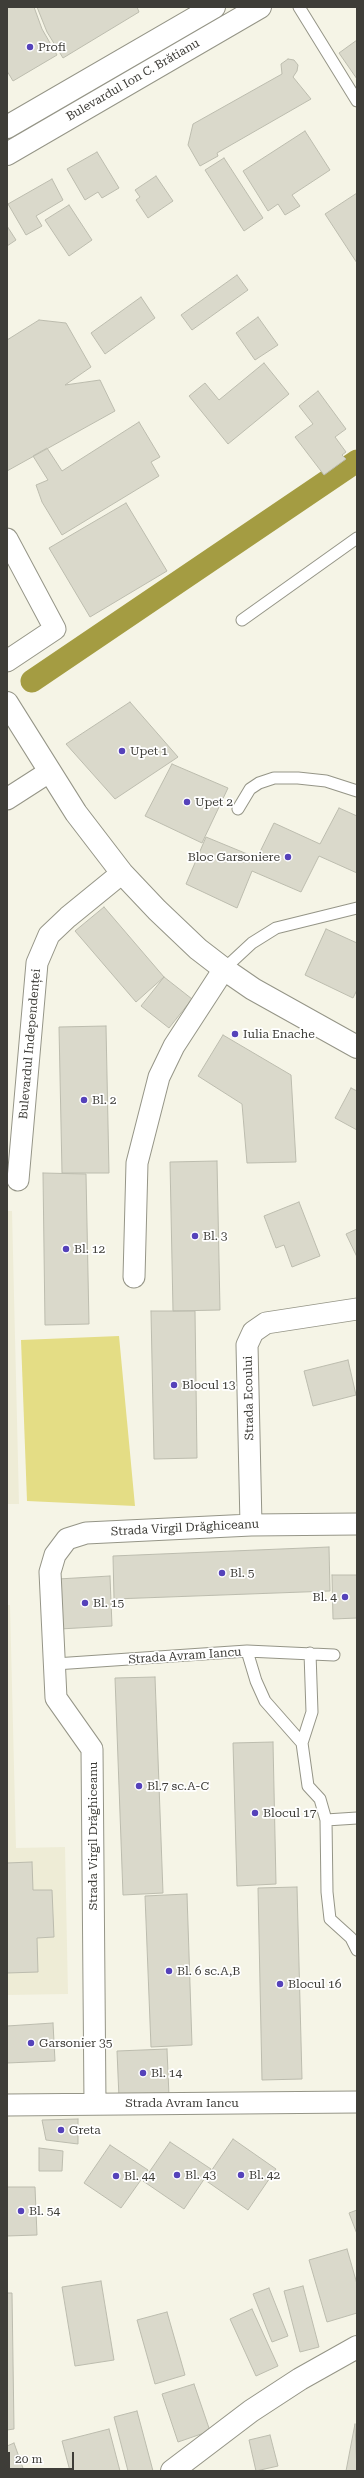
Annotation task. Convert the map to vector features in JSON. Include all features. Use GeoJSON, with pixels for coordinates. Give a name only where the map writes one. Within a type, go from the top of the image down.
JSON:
{"type":"FeatureCollection","features":[{"type":"Feature","properties":{"kind":"main road","name":"Bulevardul Ion C. Brătianu"},"geometry":{"type":"LineString","coordinates":[[7,127],[214,7]]}},
{"type":"Feature","properties":{"kind":"main road","name":"Bulevardul Ion C. Brătianu"},"geometry":{"type":"LineString","coordinates":[[7,154],[260,7]]}},
{"type":"Feature","properties":{"kind":"main road"},"geometry":{"type":"LineString","coordinates":[[7,702],[49,772],[81,819],[122,873],[179,932],[224,969],[253,989],[357,1047]]}},
{"type":"Feature","properties":{"kind":"main road"},"geometry":{"type":"LineString","coordinates":[[172,2471],[251,2411],[300,2379],[357,2347]]}},
{"type":"Feature","properties":{"kind":"street"},"geometry":{"type":"LineString","coordinates":[[7,539],[55,629],[7,661]]}},
{"type":"Feature","properties":{"kind":"street"},"geometry":{"type":"LineString","coordinates":[[7,799],[49,772]]}},
{"type":"Feature","properties":{"kind":"street","name":"Bulevardul Independenței"},"geometry":{"type":"LineString","coordinates":[[18,1180],[37,962],[49,935],[68,917],[122,873]]}},
{"type":"Feature","properties":{"kind":"street"},"geometry":{"type":"LineString","coordinates":[[134,1277],[137,1163],[159,1077],[174,1046],[224,969]]}},
{"type":"Feature","properties":{"kind":"street","name":"Strada Ecoului"},"geometry":{"type":"LineString","coordinates":[[251,1525],[248,1345],[253,1332],[266,1323],[357,1309]]}},
{"type":"Feature","properties":{"kind":"street","name":"Strada Virgil Drăghiceanu"},"geometry":{"type":"LineString","coordinates":[[95,2104],[92,1749],[56,1698],[50,1572],[55,1555],[67,1539],[86,1533],[251,1525],[357,1524]]}},
{"type":"Feature","properties":{"kind":"street","name":"Strada Avram Iancu"},"geometry":{"type":"LineString","coordinates":[[7,2105],[357,2102]]}},
{"type":"Feature","properties":{"kind":"lane"},"geometry":{"type":"LineString","coordinates":[[299,7],[357,101]]}},
{"type":"Feature","properties":{"kind":"lane"},"geometry":{"type":"LineString","coordinates":[[242,620],[357,538]]}},
{"type":"Feature","properties":{"kind":"lane"},"geometry":{"type":"LineString","coordinates":[[238,809],[250,790],[259,783],[274,778],[298,778],[326,782],[357,791]]}},
{"type":"Feature","properties":{"kind":"lane"},"geometry":{"type":"LineString","coordinates":[[224,969],[252,943],[276,928],[357,908]]}},
{"type":"Feature","properties":{"kind":"lane"},"geometry":{"type":"LineString","coordinates":[[247,1651],[334,1655]]}},
{"type":"Feature","properties":{"kind":"lane","name":"Strada Avram Iancu"},"geometry":{"type":"LineString","coordinates":[[55,1664],[247,1651],[256,1681],[265,1701],[302,1743]]}},
{"type":"Feature","properties":{"kind":"lane"},"geometry":{"type":"LineString","coordinates":[[310,1653],[312,1712],[302,1743],[308,1786],[320,1799],[326,1820],[327,1892],[330,1919],[351,1938],[357,1950]]}},
{"type":"Feature","properties":{"kind":"lane"},"geometry":{"type":"LineString","coordinates":[[326,1820],[357,1818]]}},
{"type":"Feature","properties":{"kind":"shaded area"},"geometry":{"type":"Polygon","coordinates":[[[7,1211],[12,1211],[19,1504],[7,1504],[7,1211]]]}},
{"type":"Feature","properties":{"kind":"shaded area"},"geometry":{"type":"Polygon","coordinates":[[[119,1336],[135,1506],[27,1501],[21,1340],[119,1336]]]}},
{"type":"Feature","properties":{"kind":"shaded area"},"geometry":{"type":"Polygon","coordinates":[[[7,1605],[10,1605],[16,1848],[65,1847],[68,1994],[7,1995],[7,1605]]]}},
{"type":"Feature","properties":{"kind":"building"},"geometry":{"type":"Polygon","coordinates":[[[7,7],[34,7],[42,29],[57,55],[13,81],[7,71],[7,7]]]}},
{"type":"Feature","properties":{"kind":"building"},"geometry":{"type":"Polygon","coordinates":[[[37,7],[137,7],[139,12],[63,58],[47,32],[37,7]]]}},
{"type":"Feature","properties":{"kind":"building"},"geometry":{"type":"Polygon","coordinates":[[[357,40],[357,79],[339,53],[357,40]]]}},
{"type":"Feature","properties":{"kind":"building"},"geometry":{"type":"Polygon","coordinates":[[[288,59],[294,60],[298,65],[297,71],[293,77],[311,99],[217,153],[218,156],[200,166],[188,145],[193,124],[282,74],[281,64],[288,59]]]}},
{"type":"Feature","properties":{"kind":"building"},"geometry":{"type":"Polygon","coordinates":[[[305,131],[330,170],[292,195],[300,206],[285,215],[278,204],[268,211],[243,171],[305,131]]]}},
{"type":"Feature","properties":{"kind":"building"},"geometry":{"type":"Polygon","coordinates":[[[97,152],[119,188],[102,198],[98,192],[85,200],[67,169],[97,152]]]}},
{"type":"Feature","properties":{"kind":"building"},"geometry":{"type":"Polygon","coordinates":[[[224,158],[263,218],[244,231],[205,170],[224,158]]]}},
{"type":"Feature","properties":{"kind":"building"},"geometry":{"type":"Polygon","coordinates":[[[156,176],[173,201],[148,218],[136,200],[140,197],[135,190],[156,176]]]}},
{"type":"Feature","properties":{"kind":"building"},"geometry":{"type":"Polygon","coordinates":[[[52,179],[63,200],[36,216],[42,226],[26,235],[8,204],[52,179]]]}},
{"type":"Feature","properties":{"kind":"building"},"geometry":{"type":"Polygon","coordinates":[[[357,193],[357,263],[325,214],[357,193]]]}},
{"type":"Feature","properties":{"kind":"building"},"geometry":{"type":"Polygon","coordinates":[[[69,205],[92,240],[69,256],[45,220],[69,205]]]}},
{"type":"Feature","properties":{"kind":"building"},"geometry":{"type":"Polygon","coordinates":[[[7,226],[16,240],[7,246],[7,226]]]}},
{"type":"Feature","properties":{"kind":"building"},"geometry":{"type":"Polygon","coordinates":[[[237,275],[248,290],[192,330],[181,315],[237,275]]]}},
{"type":"Feature","properties":{"kind":"building"},"geometry":{"type":"Polygon","coordinates":[[[141,297],[155,318],[105,354],[91,333],[141,297]]]}},
{"type":"Feature","properties":{"kind":"building"},"geometry":{"type":"Polygon","coordinates":[[[258,317],[278,345],[255,360],[236,333],[258,317]]]}},
{"type":"Feature","properties":{"kind":"building"},"geometry":{"type":"Polygon","coordinates":[[[39,320],[66,323],[91,367],[65,385],[100,380],[115,411],[7,471],[7,340],[39,320]]]}},
{"type":"Feature","properties":{"kind":"building"},"geometry":{"type":"Polygon","coordinates":[[[264,363],[289,394],[228,444],[189,396],[205,383],[219,400],[264,363]]]}},
{"type":"Feature","properties":{"kind":"building"},"geometry":{"type":"Polygon","coordinates":[[[318,391],[346,429],[335,437],[346,452],[342,455],[346,459],[324,475],[295,437],[313,424],[299,406],[318,391]]]}},
{"type":"Feature","properties":{"kind":"building"},"geometry":{"type":"Polygon","coordinates":[[[139,422],[160,457],[151,462],[159,476],[62,535],[42,502],[36,485],[48,480],[33,456],[47,448],[62,471],[139,422]]]}},
{"type":"Feature","properties":{"kind":"building"},"geometry":{"type":"Polygon","coordinates":[[[126,503],[167,571],[90,617],[49,548],[126,503]]]}},
{"type":"Feature","properties":{"kind":"building","name":"Upet 1"},"geometry":{"type":"Polygon","coordinates":[[[130,702],[178,757],[115,799],[66,744],[130,702]]]}},
{"type":"Feature","properties":{"kind":"building","name":"Upet 2"},"geometry":{"type":"Polygon","coordinates":[[[172,764],[228,788],[202,843],[145,816],[172,764]]]}},
{"type":"Feature","properties":{"kind":"building","name":"Bloc Garsoniere"},"geometry":{"type":"Polygon","coordinates":[[[339,808],[357,816],[357,873],[319,856],[301,892],[252,871],[237,908],[186,884],[206,837],[257,858],[274,823],[320,844],[339,808]]]}},
{"type":"Feature","properties":{"kind":"building"},"geometry":{"type":"Polygon","coordinates":[[[104,907],[164,977],[136,1002],[75,931],[104,907]]]}},
{"type":"Feature","properties":{"kind":"building"},"geometry":{"type":"Polygon","coordinates":[[[326,929],[357,943],[357,990],[353,998],[305,975],[326,929]]]}},
{"type":"Feature","properties":{"kind":"building"},"geometry":{"type":"Polygon","coordinates":[[[164,977],[192,999],[169,1028],[141,1006],[164,977]]]}},
{"type":"Feature","properties":{"kind":"building","name":"Bl. 2"},"geometry":{"type":"Polygon","coordinates":[[[106,1026],[109,1173],[62,1173],[59,1027],[106,1026]]]}},
{"type":"Feature","properties":{"kind":"building"},"geometry":{"type":"Polygon","coordinates":[[[223,1035],[291,1075],[296,1162],[247,1163],[242,1104],[198,1076],[223,1035]]]}},
{"type":"Feature","properties":{"kind":"building"},"geometry":{"type":"Polygon","coordinates":[[[351,1088],[357,1091],[357,1130],[335,1118],[351,1088]]]}},
{"type":"Feature","properties":{"kind":"building","name":"Bl. 3"},"geometry":{"type":"Polygon","coordinates":[[[217,1161],[220,1310],[173,1311],[170,1162],[217,1161]]]}},
{"type":"Feature","properties":{"kind":"building","name":"Bl. 12"},"geometry":{"type":"Polygon","coordinates":[[[43,1173],[86,1174],[89,1324],[45,1325],[43,1173]]]}},
{"type":"Feature","properties":{"kind":"building"},"geometry":{"type":"Polygon","coordinates":[[[299,1202],[320,1256],[292,1267],[284,1245],[276,1248],[264,1216],[299,1202]]]}},
{"type":"Feature","properties":{"kind":"building"},"geometry":{"type":"Polygon","coordinates":[[[357,1229],[357,1257],[346,1234],[357,1229]]]}},
{"type":"Feature","properties":{"kind":"building","name":"Blocul 13"},"geometry":{"type":"Polygon","coordinates":[[[151,1311],[195,1311],[197,1458],[154,1459],[151,1311]]]}},
{"type":"Feature","properties":{"kind":"building"},"geometry":{"type":"Polygon","coordinates":[[[348,1360],[356,1395],[313,1406],[304,1371],[348,1360]]]}},
{"type":"Feature","properties":{"kind":"building","name":"Bl. 5"},"geometry":{"type":"Polygon","coordinates":[[[329,1547],[330,1591],[114,1599],[113,1556],[329,1547]]]}},
{"type":"Feature","properties":{"kind":"building","name":"Bl. 4"},"geometry":{"type":"Polygon","coordinates":[[[332,1575],[357,1575],[357,1618],[333,1619],[332,1575]]]}},
{"type":"Feature","properties":{"kind":"building","name":"Bl. 15"},"geometry":{"type":"Polygon","coordinates":[[[110,1576],[112,1626],[60,1629],[58,1579],[110,1576]]]}},
{"type":"Feature","properties":{"kind":"building","name":"Bl.7 sc.A-C"},"geometry":{"type":"Polygon","coordinates":[[[155,1677],[163,1893],[123,1895],[115,1678],[155,1677]]]}},
{"type":"Feature","properties":{"kind":"building","name":"Blocul 17"},"geometry":{"type":"Polygon","coordinates":[[[273,1742],[276,1884],[237,1886],[233,1743],[273,1742]]]}},
{"type":"Feature","properties":{"kind":"building"},"geometry":{"type":"Polygon","coordinates":[[[32,1862],[33,1890],[52,1890],[54,1937],[37,1938],[38,1972],[7,1973],[7,1863],[32,1862]]]}},
{"type":"Feature","properties":{"kind":"building","name":"Blocul 16"},"geometry":{"type":"Polygon","coordinates":[[[297,1887],[302,2079],[262,2080],[258,1888],[297,1887]]]}},
{"type":"Feature","properties":{"kind":"building","name":"Bl. 6 sc.A,B"},"geometry":{"type":"Polygon","coordinates":[[[187,1894],[192,2045],[151,2047],[145,1896],[187,1894]]]}},
{"type":"Feature","properties":{"kind":"building","name":"Garsonier 35"},"geometry":{"type":"Polygon","coordinates":[[[53,2023],[55,2061],[7,2063],[7,2026],[53,2023]]]}},
{"type":"Feature","properties":{"kind":"building","name":"Bl. 14"},"geometry":{"type":"Polygon","coordinates":[[[167,2049],[169,2096],[119,2098],[117,2051],[167,2049]]]}},
{"type":"Feature","properties":{"kind":"building","name":"Greta"},"geometry":{"type":"Polygon","coordinates":[[[78,2119],[78,2144],[46,2140],[42,2120],[78,2119]]]}},
{"type":"Feature","properties":{"kind":"building","name":"Bl. 42"},"geometry":{"type":"Polygon","coordinates":[[[233,2139],[276,2169],[248,2210],[205,2180],[233,2139]]]}},
{"type":"Feature","properties":{"kind":"building","name":"Bl. 43"},"geometry":{"type":"Polygon","coordinates":[[[170,2142],[211,2169],[184,2209],[143,2181],[170,2142]]]}},
{"type":"Feature","properties":{"kind":"building","name":"Bl. 44"},"geometry":{"type":"Polygon","coordinates":[[[110,2145],[148,2170],[121,2208],[84,2183],[110,2145]]]}},
{"type":"Feature","properties":{"kind":"building"},"geometry":{"type":"Polygon","coordinates":[[[39,2148],[63,2151],[62,2171],[39,2171],[39,2148]]]}},
{"type":"Feature","properties":{"kind":"building","name":"Bl. 54"},"geometry":{"type":"Polygon","coordinates":[[[7,2187],[35,2187],[37,2235],[7,2236],[7,2187]]]}},
{"type":"Feature","properties":{"kind":"building"},"geometry":{"type":"Polygon","coordinates":[[[357,2210],[357,2234],[349,2213],[357,2210]]]}},
{"type":"Feature","properties":{"kind":"building"},"geometry":{"type":"Polygon","coordinates":[[[347,2249],[357,2284],[357,2313],[327,2322],[309,2260],[347,2249]]]}},
{"type":"Feature","properties":{"kind":"building"},"geometry":{"type":"Polygon","coordinates":[[[101,2281],[114,2360],[75,2366],[62,2287],[101,2281]]]}},
{"type":"Feature","properties":{"kind":"building"},"geometry":{"type":"Polygon","coordinates":[[[303,2286],[319,2347],[300,2352],[284,2291],[303,2286]]]}},
{"type":"Feature","properties":{"kind":"building"},"geometry":{"type":"Polygon","coordinates":[[[269,2288],[288,2336],[272,2342],[253,2294],[269,2288]]]}},
{"type":"Feature","properties":{"kind":"building"},"geometry":{"type":"Polygon","coordinates":[[[7,2293],[12,2293],[14,2429],[7,2430],[7,2293]]]}},
{"type":"Feature","properties":{"kind":"building"},"geometry":{"type":"Polygon","coordinates":[[[252,2309],[278,2366],[256,2376],[230,2319],[252,2309]]]}},
{"type":"Feature","properties":{"kind":"building"},"geometry":{"type":"Polygon","coordinates":[[[167,2312],[185,2375],[155,2384],[137,2320],[167,2312]]]}},
{"type":"Feature","properties":{"kind":"building"},"geometry":{"type":"Polygon","coordinates":[[[194,2384],[210,2431],[178,2442],[162,2394],[194,2384]]]}},
{"type":"Feature","properties":{"kind":"building"},"geometry":{"type":"Polygon","coordinates":[[[137,2411],[153,2471],[128,2471],[114,2417],[137,2411]]]}},
{"type":"Feature","properties":{"kind":"building"},"geometry":{"type":"Polygon","coordinates":[[[355,2424],[357,2471],[346,2471],[355,2424]]]}},
{"type":"Feature","properties":{"kind":"building"},"geometry":{"type":"Polygon","coordinates":[[[109,2429],[120,2471],[70,2471],[62,2441],[109,2429]]]}},
{"type":"Feature","properties":{"kind":"building"},"geometry":{"type":"Polygon","coordinates":[[[270,2435],[278,2466],[256,2471],[249,2440],[270,2435]]]}},
{"type":"Feature","properties":{"kind":"building"},"geometry":{"type":"Polygon","coordinates":[[[14,2443],[24,2471],[7,2471],[7,2446],[14,2443]]]}},
{"type":"Feature","properties":{"kind":"waterway"},"geometry":{"type":"LineString","coordinates":[[32,681],[357,461]]}},
{"type":"Feature","properties":{"kind":"place","name":"Profi"},"geometry":{"type":"Point","coordinates":[30,47]}},
{"type":"Feature","properties":{"kind":"place","name":"Upet 1"},"geometry":{"type":"Point","coordinates":[122,751]}},
{"type":"Feature","properties":{"kind":"place","name":"Upet 2"},"geometry":{"type":"Point","coordinates":[187,802]}},
{"type":"Feature","properties":{"kind":"place","name":"Bloc Garsoniere"},"geometry":{"type":"Point","coordinates":[288,857]}},
{"type":"Feature","properties":{"kind":"place","name":"Iulia Enache"},"geometry":{"type":"Point","coordinates":[235,1034]}},
{"type":"Feature","properties":{"kind":"place","name":"Bl. 2"},"geometry":{"type":"Point","coordinates":[84,1100]}},
{"type":"Feature","properties":{"kind":"place","name":"Bl. 3"},"geometry":{"type":"Point","coordinates":[195,1236]}},
{"type":"Feature","properties":{"kind":"place","name":"Bl. 12"},"geometry":{"type":"Point","coordinates":[66,1249]}},
{"type":"Feature","properties":{"kind":"place","name":"Blocul 13"},"geometry":{"type":"Point","coordinates":[174,1385]}},
{"type":"Feature","properties":{"kind":"place","name":"Bl. 5"},"geometry":{"type":"Point","coordinates":[222,1573]}},
{"type":"Feature","properties":{"kind":"place","name":"Bl. 4"},"geometry":{"type":"Point","coordinates":[345,1597]}},
{"type":"Feature","properties":{"kind":"place","name":"Bl. 15"},"geometry":{"type":"Point","coordinates":[85,1603]}},
{"type":"Feature","properties":{"kind":"place","name":"Bl.7 sc.A-C"},"geometry":{"type":"Point","coordinates":[139,1786]}},
{"type":"Feature","properties":{"kind":"place","name":"Blocul 17"},"geometry":{"type":"Point","coordinates":[255,1813]}},
{"type":"Feature","properties":{"kind":"place","name":"Bl. 6 sc.A,B"},"geometry":{"type":"Point","coordinates":[169,1971]}},
{"type":"Feature","properties":{"kind":"place","name":"Blocul 16"},"geometry":{"type":"Point","coordinates":[280,1984]}},
{"type":"Feature","properties":{"kind":"place","name":"Garsonier 35"},"geometry":{"type":"Point","coordinates":[31,2043]}},
{"type":"Feature","properties":{"kind":"place","name":"Bl. 14"},"geometry":{"type":"Point","coordinates":[143,2073]}},
{"type":"Feature","properties":{"kind":"place","name":"Greta"},"geometry":{"type":"Point","coordinates":[61,2130]}},
{"type":"Feature","properties":{"kind":"place","name":"Bl. 43"},"geometry":{"type":"Point","coordinates":[177,2175]}},
{"type":"Feature","properties":{"kind":"place","name":"Bl. 42"},"geometry":{"type":"Point","coordinates":[241,2175]}},
{"type":"Feature","properties":{"kind":"place","name":"Bl. 44"},"geometry":{"type":"Point","coordinates":[116,2176]}},
{"type":"Feature","properties":{"kind":"place","name":"Bl. 54"},"geometry":{"type":"Point","coordinates":[21,2211]}}]}
